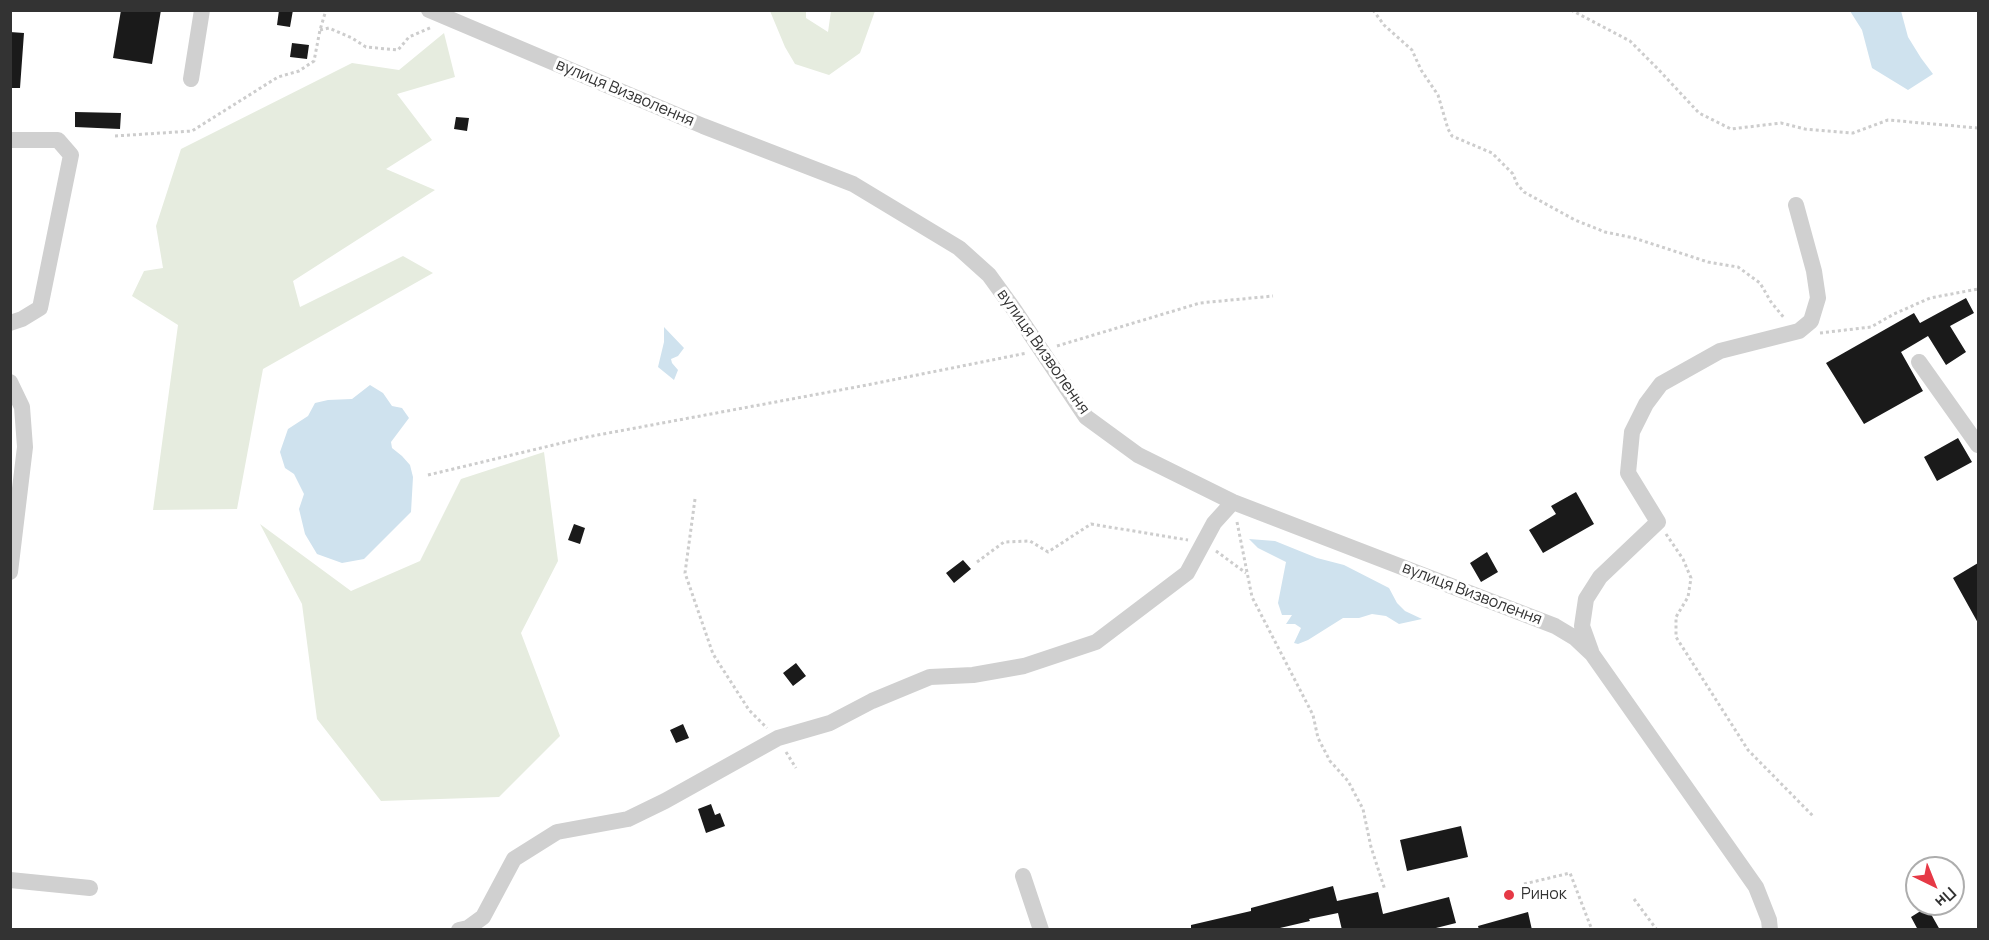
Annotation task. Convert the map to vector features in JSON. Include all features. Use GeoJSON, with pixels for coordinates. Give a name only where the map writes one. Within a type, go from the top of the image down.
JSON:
{"type":"FeatureCollection","features":[{"type":"Feature","properties":{"kind":"street"},"geometry":{"type":"LineString","coordinates":[[191,79],[202,10]]}},
{"type":"Feature","properties":{"kind":"street","name":"вулиця Визволення"},"geometry":{"type":"LineString","coordinates":[[429,10],[703,126],[853,184],[959,248],[989,275],[1086,417],[1138,454],[1233,502],[1555,626],[1575,638],[1592,654],[1756,887],[1769,920],[1770,930]]}},
{"type":"Feature","properties":{"kind":"street"},"geometry":{"type":"LineString","coordinates":[[10,140],[58,140],[71,155],[40,308],[10,324]]}},
{"type":"Feature","properties":{"kind":"street"},"geometry":{"type":"LineString","coordinates":[[1592,654],[1582,626],[1586,599],[1600,577],[1658,522],[1628,473],[1632,432],[1646,404],[1661,384],[1720,351],[1800,331],[1811,321],[1818,298],[1814,271],[1796,205]]}},
{"type":"Feature","properties":{"kind":"street"},"geometry":{"type":"LineString","coordinates":[[1918,362],[1978,445]]}},
{"type":"Feature","properties":{"kind":"street"},"geometry":{"type":"LineString","coordinates":[[10,382],[22,406],[25,447],[10,572]]}},
{"type":"Feature","properties":{"kind":"street"},"geometry":{"type":"LineString","coordinates":[[459,930],[468,928],[483,917],[514,859],[557,832],[627,819],[665,801],[778,738],[830,723],[872,701],[930,677],[973,675],[1024,666],[1096,642],[1187,573],[1214,523],[1233,502]]}},
{"type":"Feature","properties":{"kind":"street"},"geometry":{"type":"LineString","coordinates":[[1023,876],[1041,930]]}},
{"type":"Feature","properties":{"kind":"street"},"geometry":{"type":"LineString","coordinates":[[10,880],[90,888]]}},
{"type":"Feature","properties":{"kind":"path"},"geometry":{"type":"LineString","coordinates":[[115,136],[192,131],[278,77],[315,62],[326,10]]}},
{"type":"Feature","properties":{"kind":"path"},"geometry":{"type":"LineString","coordinates":[[1373,10],[1384,25],[1412,50],[1421,70],[1438,95],[1452,136],[1492,153],[1513,174],[1517,184],[1524,192],[1575,220],[1605,232],[1662,246],[1708,262],[1738,267],[1760,283],[1771,302],[1790,326],[1800,331],[1811,333],[1871,327],[1930,298],[1978,289]]}},
{"type":"Feature","properties":{"kind":"path"},"geometry":{"type":"LineString","coordinates":[[1571,10],[1630,41],[1699,113],[1731,129],[1781,123],[1805,129],[1853,133],[1888,120],[1978,129]]}},
{"type":"Feature","properties":{"kind":"path"},"geometry":{"type":"LineString","coordinates":[[320,30],[329,28],[366,47],[398,50],[409,37],[450,19]]}},
{"type":"Feature","properties":{"kind":"path"},"geometry":{"type":"LineString","coordinates":[[428,475],[588,436],[867,386],[1042,350],[1200,303],[1273,296]]}},
{"type":"Feature","properties":{"kind":"path"},"geometry":{"type":"LineString","coordinates":[[695,499],[685,573],[713,654],[749,710],[778,738],[796,768]]}},
{"type":"Feature","properties":{"kind":"path"},"geometry":{"type":"LineString","coordinates":[[1233,502],[1252,597],[1313,715],[1322,746],[1330,761],[1348,781],[1363,809],[1371,847],[1385,890]]}},
{"type":"Feature","properties":{"kind":"path"},"geometry":{"type":"LineString","coordinates":[[1658,522],[1683,560],[1691,579],[1688,597],[1676,617],[1676,637],[1748,750],[1813,816]]}},
{"type":"Feature","properties":{"kind":"path"},"geometry":{"type":"LineString","coordinates":[[977,562],[1004,542],[1030,541],[1048,552],[1091,524],[1203,542],[1246,573]]}},
{"type":"Feature","properties":{"kind":"path"},"geometry":{"type":"LineString","coordinates":[[1524,884],[1570,873],[1592,930]]}},
{"type":"Feature","properties":{"kind":"path"},"geometry":{"type":"LineString","coordinates":[[1634,899],[1657,930]]}},
{"type":"Feature","properties":{"kind":"shaded area"},"geometry":{"type":"Polygon","coordinates":[[[770,11],[806,11],[806,18],[828,32],[831,11],[875,11],[860,53],[829,75],[795,64],[770,11]]]}},
{"type":"Feature","properties":{"kind":"shaded area"},"geometry":{"type":"Polygon","coordinates":[[[444,33],[455,77],[397,94],[432,140],[386,169],[435,190],[293,281],[300,307],[403,256],[433,273],[263,369],[237,509],[153,510],[178,325],[132,296],[144,271],[163,268],[156,226],[181,149],[352,63],[399,70],[444,33]]]}},
{"type":"Feature","properties":{"kind":"shaded area"},"geometry":{"type":"Polygon","coordinates":[[[544,452],[558,561],[521,633],[560,736],[499,797],[381,801],[317,719],[302,604],[260,524],[351,591],[420,561],[461,479],[544,452]]]}},
{"type":"Feature","properties":{"kind":"water"},"geometry":{"type":"Polygon","coordinates":[[[1850,11],[1901,11],[1908,37],[1933,74],[1908,90],[1872,68],[1862,30],[1850,11]]]}},
{"type":"Feature","properties":{"kind":"water"},"geometry":{"type":"Polygon","coordinates":[[[664,327],[684,348],[678,356],[671,359],[678,370],[674,380],[658,367],[664,342],[664,327]]]}},
{"type":"Feature","properties":{"kind":"water"},"geometry":{"type":"Polygon","coordinates":[[[370,385],[383,393],[392,406],[402,408],[409,418],[391,442],[392,448],[410,465],[413,477],[411,512],[364,559],[342,563],[317,554],[305,534],[299,509],[304,494],[294,474],[285,468],[280,452],[288,429],[308,416],[315,403],[352,399],[370,385]]]}},
{"type":"Feature","properties":{"kind":"water"},"geometry":{"type":"Polygon","coordinates":[[[1249,539],[1275,541],[1317,558],[1344,565],[1389,588],[1397,603],[1405,611],[1422,619],[1399,624],[1386,616],[1372,614],[1359,618],[1343,618],[1308,640],[1298,644],[1294,643],[1301,628],[1295,624],[1286,624],[1292,615],[1282,615],[1278,603],[1286,562],[1258,548],[1249,539]]]}},
{"type":"Feature","properties":{"kind":"building"},"geometry":{"type":"Polygon","coordinates":[[[121,10],[161,10],[152,64],[113,58],[121,10]]]}},
{"type":"Feature","properties":{"kind":"building"},"geometry":{"type":"Polygon","coordinates":[[[279,10],[293,10],[290,27],[277,25],[279,10]]]}},
{"type":"Feature","properties":{"kind":"building"},"geometry":{"type":"Polygon","coordinates":[[[10,32],[24,33],[20,88],[10,88],[10,32]]]}},
{"type":"Feature","properties":{"kind":"building"},"geometry":{"type":"Polygon","coordinates":[[[292,43],[309,45],[307,59],[290,57],[292,43]]]}},
{"type":"Feature","properties":{"kind":"building"},"geometry":{"type":"Polygon","coordinates":[[[75,112],[121,113],[120,129],[75,127],[75,112]]]}},
{"type":"Feature","properties":{"kind":"building"},"geometry":{"type":"Polygon","coordinates":[[[456,117],[469,118],[467,131],[454,129],[456,117]]]}},
{"type":"Feature","properties":{"kind":"building"},"geometry":{"type":"Polygon","coordinates":[[[1966,298],[1974,313],[1950,326],[1966,352],[1946,365],[1928,336],[1901,352],[1923,391],[1864,424],[1826,363],[1914,313],[1920,323],[1966,298]]]}},
{"type":"Feature","properties":{"kind":"building"},"geometry":{"type":"Polygon","coordinates":[[[1958,438],[1972,462],[1937,481],[1924,457],[1958,438]]]}},
{"type":"Feature","properties":{"kind":"building"},"geometry":{"type":"Polygon","coordinates":[[[1576,492],[1594,524],[1543,553],[1529,530],[1556,514],[1551,506],[1576,492]]]}},
{"type":"Feature","properties":{"kind":"building"},"geometry":{"type":"Polygon","coordinates":[[[574,524],[585,528],[580,544],[568,540],[574,524]]]}},
{"type":"Feature","properties":{"kind":"building"},"geometry":{"type":"Polygon","coordinates":[[[1487,552],[1498,572],[1481,582],[1470,563],[1487,552]]]}},
{"type":"Feature","properties":{"kind":"building"},"geometry":{"type":"Polygon","coordinates":[[[963,560],[971,569],[954,583],[946,573],[963,560]]]}},
{"type":"Feature","properties":{"kind":"building"},"geometry":{"type":"Polygon","coordinates":[[[1978,563],[1978,623],[1953,578],[1978,563]]]}},
{"type":"Feature","properties":{"kind":"building"},"geometry":{"type":"Polygon","coordinates":[[[796,663],[806,676],[793,686],[783,673],[796,663]]]}},
{"type":"Feature","properties":{"kind":"building"},"geometry":{"type":"Polygon","coordinates":[[[683,724],[689,738],[676,743],[670,730],[683,724]]]}},
{"type":"Feature","properties":{"kind":"building"},"geometry":{"type":"Polygon","coordinates":[[[711,804],[715,815],[720,813],[725,826],[706,833],[698,809],[711,804]]]}},
{"type":"Feature","properties":{"kind":"building"},"geometry":{"type":"Polygon","coordinates":[[[1461,826],[1468,857],[1407,871],[1400,840],[1461,826]]]}},
{"type":"Feature","properties":{"kind":"building"},"geometry":{"type":"Polygon","coordinates":[[[1333,886],[1337,901],[1378,892],[1383,914],[1449,897],[1456,923],[1428,930],[1342,930],[1338,913],[1309,919],[1310,921],[1280,928],[1280,930],[1191,930],[1191,925],[1251,911],[1251,908],[1333,886]]]}},
{"type":"Feature","properties":{"kind":"building"},"geometry":{"type":"Polygon","coordinates":[[[1528,912],[1532,930],[1479,930],[1478,926],[1528,912]]]}},
{"type":"Feature","properties":{"kind":"building"},"geometry":{"type":"Polygon","coordinates":[[[1932,916],[1940,930],[1918,930],[1911,917],[1932,916]]]}},
{"type":"Feature","properties":{"kind":"place","name":"Ринок"},"geometry":{"type":"Point","coordinates":[1509,895]}}]}
